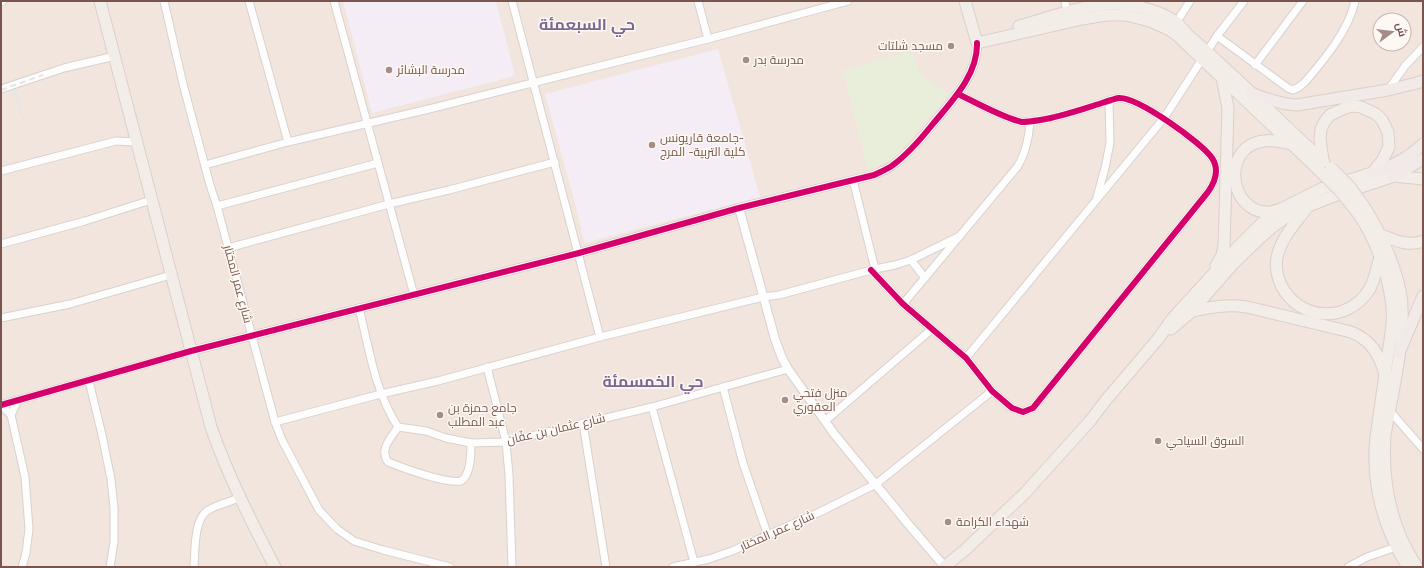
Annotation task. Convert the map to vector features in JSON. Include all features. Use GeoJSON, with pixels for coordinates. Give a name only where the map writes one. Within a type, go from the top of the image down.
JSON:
{"type":"FeatureCollection","features":[{"type":"Feature","properties":{"kind":"highway"},"geometry":{"type":"LineString","coordinates":[[1251,93],[1270,101],[1297,105],[1388,90],[1423,81]]}},
{"type":"Feature","properties":{"kind":"highway"},"geometry":{"type":"LineString","coordinates":[[1372,172],[1390,167],[1423,144]]}},
{"type":"Feature","properties":{"kind":"highway"},"geometry":{"type":"LineString","coordinates":[[1394,176],[1423,159]]}},
{"type":"Feature","properties":{"kind":"highway"},"geometry":{"type":"LineString","coordinates":[[1399,353],[1423,296]]}},
{"type":"Feature","properties":{"kind":"main road"},"geometry":{"type":"LineString","coordinates":[[100,1],[170,275],[211,427],[222,459],[239,498],[275,567]]}},
{"type":"Feature","properties":{"kind":"main road"},"geometry":{"type":"LineString","coordinates":[[965,1],[976,40]]}},
{"type":"Feature","properties":{"kind":"main road"},"geometry":{"type":"LineString","coordinates":[[976,40],[1068,12],[1100,6],[1118,4],[1132,5],[1162,15],[1205,56],[1251,93],[1324,167],[1341,192],[1360,208],[1381,235],[1399,284],[1402,299],[1399,353],[1389,410],[1384,451],[1385,476],[1388,496],[1400,535],[1408,553],[1417,567]]}},
{"type":"Feature","properties":{"kind":"main road"},"geometry":{"type":"LineString","coordinates":[[976,40],[1106,15],[1126,15],[1173,26]]}},
{"type":"Feature","properties":{"kind":"main road"},"geometry":{"type":"LineString","coordinates":[[1205,56],[1222,77],[1292,144],[1324,167]]}},
{"type":"Feature","properties":{"kind":"main road"},"geometry":{"type":"LineString","coordinates":[[1206,283],[1218,264],[1224,246],[1228,114],[1226,94],[1222,77]]}},
{"type":"Feature","properties":{"kind":"main road"},"geometry":{"type":"LineString","coordinates":[[1292,144],[1264,140],[1252,144],[1238,159],[1234,169],[1236,188],[1240,197],[1247,204],[1255,209],[1265,212],[1273,212],[1323,188],[1372,172],[1386,155],[1389,147],[1388,132],[1382,120],[1376,114],[1361,107],[1352,106],[1336,111],[1330,115],[1321,129],[1320,139],[1324,167]]}},
{"type":"Feature","properties":{"kind":"main road"},"geometry":{"type":"LineString","coordinates":[[1158,339],[1192,311],[1233,264],[1271,228],[1288,216],[1309,206],[1394,176],[1423,179]]}},
{"type":"Feature","properties":{"kind":"main road"},"geometry":{"type":"LineString","coordinates":[[1309,206],[1290,230],[1282,243],[1276,259],[1278,279],[1286,293],[1297,305],[1313,313],[1328,314],[1343,311],[1363,297],[1370,289],[1380,258]]}},
{"type":"Feature","properties":{"kind":"main road"},"geometry":{"type":"LineString","coordinates":[[1360,208],[1380,258],[1393,309],[1392,326],[1374,453],[1375,471],[1380,502],[1396,547],[1408,567]]}},
{"type":"Feature","properties":{"kind":"main road"},"geometry":{"type":"LineString","coordinates":[[944,567],[965,550],[1025,493],[1090,421],[1158,339],[1172,319],[1247,238],[1262,223],[1281,209]]}},
{"type":"Feature","properties":{"kind":"main road"},"geometry":{"type":"LineString","coordinates":[[1381,235],[1402,243],[1415,244],[1423,241]]}},
{"type":"Feature","properties":{"kind":"main road"},"geometry":{"type":"LineString","coordinates":[[1192,311],[1216,306],[1232,305],[1247,307],[1359,335],[1371,345],[1378,356],[1393,391]]}},
{"type":"Feature","properties":{"kind":"street","name":"شارع عمر المختار"},"geometry":{"type":"LineString","coordinates":[[164,1],[183,84],[210,185],[275,422],[282,440],[319,510],[337,529],[354,541],[450,567]]}},
{"type":"Feature","properties":{"kind":"street"},"geometry":{"type":"LineString","coordinates":[[249,1],[288,142]]}},
{"type":"Feature","properties":{"kind":"street"},"geometry":{"type":"LineString","coordinates":[[334,1],[414,295]]}},
{"type":"Feature","properties":{"kind":"street"},"geometry":{"type":"LineString","coordinates":[[512,1],[600,337]]}},
{"type":"Feature","properties":{"kind":"street"},"geometry":{"type":"LineString","coordinates":[[698,1],[708,39]]}},
{"type":"Feature","properties":{"kind":"street"},"geometry":{"type":"LineString","coordinates":[[205,165],[288,142],[429,109],[708,39],[848,1]]}},
{"type":"Feature","properties":{"kind":"street"},"geometry":{"type":"LineString","coordinates":[[1065,1],[1068,12]]}},
{"type":"Feature","properties":{"kind":"street"},"geometry":{"type":"LineString","coordinates":[[1173,26],[1190,1]]}},
{"type":"Feature","properties":{"kind":"street"},"geometry":{"type":"LineString","coordinates":[[966,358],[1164,118],[1217,36],[1244,1]]}},
{"type":"Feature","properties":{"kind":"street"},"geometry":{"type":"LineString","coordinates":[[1217,36],[1255,65],[1293,90],[1299,87],[1312,74],[1338,39],[1355,1]]}},
{"type":"Feature","properties":{"kind":"street"},"geometry":{"type":"LineString","coordinates":[[1255,65],[1301,2]]}},
{"type":"Feature","properties":{"kind":"street"},"geometry":{"type":"LineString","coordinates":[[22,567],[26,553],[29,529],[25,476],[11,415],[1,405],[191,351],[579,253],[739,208],[874,175],[892,166],[912,149],[958,94],[970,74],[975,60],[977,53],[976,40]]}},
{"type":"Feature","properties":{"kind":"street"},"geometry":{"type":"LineString","coordinates":[[1388,90],[1405,66],[1423,46]]}},
{"type":"Feature","properties":{"kind":"street"},"geometry":{"type":"LineString","coordinates":[[1,90],[64,68],[114,56]]}},
{"type":"Feature","properties":{"kind":"street"},"geometry":{"type":"LineString","coordinates":[[853,180],[873,270],[903,304],[966,358],[992,391],[1016,411],[1023,412],[1033,408],[1208,192],[1215,181],[1216,169],[1212,158],[1201,147],[1164,118],[1128,99],[1119,98],[1049,119],[1022,122],[958,94]]}},
{"type":"Feature","properties":{"kind":"street"},"geometry":{"type":"LineString","coordinates":[[1096,201],[1110,143],[1109,101]]}},
{"type":"Feature","properties":{"kind":"street"},"geometry":{"type":"LineString","coordinates":[[903,304],[1018,166],[1024,155],[1028,142],[1030,122]]}},
{"type":"Feature","properties":{"kind":"street"},"geometry":{"type":"LineString","coordinates":[[1,171],[116,141],[136,142]]}},
{"type":"Feature","properties":{"kind":"street"},"geometry":{"type":"LineString","coordinates":[[228,248],[389,204],[555,162]]}},
{"type":"Feature","properties":{"kind":"street"},"geometry":{"type":"LineString","coordinates":[[217,206],[378,164]]}},
{"type":"Feature","properties":{"kind":"street"},"geometry":{"type":"LineString","coordinates":[[1,244],[85,221],[151,200]]}},
{"type":"Feature","properties":{"kind":"street"},"geometry":{"type":"LineString","coordinates":[[739,208],[763,298],[780,352],[788,369],[825,421],[944,567]]}},
{"type":"Feature","properties":{"kind":"street"},"geometry":{"type":"LineString","coordinates":[[275,422],[381,394],[438,381],[600,337],[778,295],[895,265],[911,260],[960,236]]}},
{"type":"Feature","properties":{"kind":"street"},"geometry":{"type":"LineString","coordinates":[[911,260],[925,278]]}},
{"type":"Feature","properties":{"kind":"street"},"geometry":{"type":"LineString","coordinates":[[1,318],[70,304],[170,275]]}},
{"type":"Feature","properties":{"kind":"street"},"geometry":{"type":"LineString","coordinates":[[359,308],[381,394],[390,416],[398,428],[387,442],[385,448],[385,455],[388,462],[407,470],[450,481],[461,481],[466,476],[472,443]]}},
{"type":"Feature","properties":{"kind":"street"},"geometry":{"type":"LineString","coordinates":[[825,421],[932,329]]}},
{"type":"Feature","properties":{"kind":"street"},"geometry":{"type":"LineString","coordinates":[[487,367],[506,442],[512,567]]}},
{"type":"Feature","properties":{"kind":"street","name":"شارع عثمان بن عفّان"},"geometry":{"type":"LineString","coordinates":[[398,428],[426,431],[472,443],[506,442],[652,407],[788,369]]}},
{"type":"Feature","properties":{"kind":"street"},"geometry":{"type":"LineString","coordinates":[[89,381],[105,450],[114,508],[114,542],[110,567]]}},
{"type":"Feature","properties":{"kind":"street"},"geometry":{"type":"LineString","coordinates":[[723,387],[744,463],[768,536]]}},
{"type":"Feature","properties":{"kind":"street","name":"شارع عمر المختار"},"geometry":{"type":"LineString","coordinates":[[673,567],[709,559],[732,551],[768,536],[876,484],[992,391]]}},
{"type":"Feature","properties":{"kind":"street"},"geometry":{"type":"LineString","coordinates":[[11,415],[18,400]]}},
{"type":"Feature","properties":{"kind":"street"},"geometry":{"type":"LineString","coordinates":[[652,407],[694,562]]}},
{"type":"Feature","properties":{"kind":"street"},"geometry":{"type":"LineString","coordinates":[[1389,410],[1423,449]]}},
{"type":"Feature","properties":{"kind":"street"},"geometry":{"type":"LineString","coordinates":[[583,423],[606,567]]}},
{"type":"Feature","properties":{"kind":"street"},"geometry":{"type":"LineString","coordinates":[[194,567],[198,526],[201,516],[206,511],[214,507],[239,498]]}},
{"type":"Feature","properties":{"kind":"street"},"geometry":{"type":"LineString","coordinates":[[1348,567],[1367,557],[1396,547]]}},
{"type":"Feature","properties":{"kind":"street"},"geometry":{"type":"LineString","coordinates":[[195,557],[200,567]]}},
{"type":"Feature","properties":{"kind":"shaded area"},"geometry":{"type":"Polygon","coordinates":[[[1,1],[1423,1],[1423,567],[1,567],[1,1]]]}},
{"type":"Feature","properties":{"kind":"shaded area"},"geometry":{"type":"Polygon","coordinates":[[[343,1],[496,1],[515,76],[372,113],[343,1]]]}},
{"type":"Feature","properties":{"kind":"shaded area","name":"جامعة قاريونس- كلية التربية- المرج"},"geometry":{"type":"Polygon","coordinates":[[[718,49],[760,197],[584,243],[577,211],[545,94],[718,49]]]}},
{"type":"Feature","properties":{"kind":"green space"},"geometry":{"type":"Polygon","coordinates":[[[912,51],[920,74],[949,94],[892,160],[868,169],[843,70],[912,51]]]}},
{"type":"Feature","properties":{"kind":"railway"},"geometry":{"type":"LineString","coordinates":[[1,90],[43,75]]}},
{"type":"Feature","properties":{"kind":"railway"},"geometry":{"type":"LineString","coordinates":[[14,89],[24,122]]}},
{"type":"Feature","properties":{"kind":"cycle path"},"geometry":{"type":"LineString","coordinates":[[1,405],[191,351],[579,253],[739,208],[874,175],[891,166],[909,151],[955,97],[973,66],[977,43]]}},
{"type":"Feature","properties":{"kind":"cycle path"},"geometry":{"type":"LineString","coordinates":[[871,270],[903,304],[966,358],[992,391],[1012,408],[1023,412],[1033,408],[1208,192],[1216,176],[1216,167],[1212,158],[1196,142],[1169,122],[1140,105],[1128,100],[1117,98],[1055,117],[1022,122],[998,114],[958,94]]}},
{"type":"Feature","properties":{"kind":"place","name":"مسجد شلتات"},"geometry":{"type":"Point","coordinates":[951,46]}},
{"type":"Feature","properties":{"kind":"place","name":"مدرسة بدر"},"geometry":{"type":"Point","coordinates":[746,60]}},
{"type":"Feature","properties":{"kind":"place","name":"مدرسة البشائر"},"geometry":{"type":"Point","coordinates":[389,70]}},
{"type":"Feature","properties":{"kind":"place","name":"جامعة قاريونس- كلية التربية- المرج"},"geometry":{"type":"Point","coordinates":[652,145]}},
{"type":"Feature","properties":{"kind":"place","name":"منزل فتحي العقوري"},"geometry":{"type":"Point","coordinates":[785,400]}},
{"type":"Feature","properties":{"kind":"place","name":"جامع حمزة بن عبد المطلب"},"geometry":{"type":"Point","coordinates":[440,415]}},
{"type":"Feature","properties":{"kind":"place","name":"السوق السياحي"},"geometry":{"type":"Point","coordinates":[1158,441]}},
{"type":"Feature","properties":{"kind":"place","name":"شهداء الكرامة"},"geometry":{"type":"Point","coordinates":[948,522]}},
{"type":"Feature","properties":{"kind":"district","name":"حي السبعمئة"},"geometry":{"type":"Point","coordinates":[587,24]}},
{"type":"Feature","properties":{"kind":"district","name":"حي الخمسمئة"},"geometry":{"type":"Point","coordinates":[653,381]}}]}
